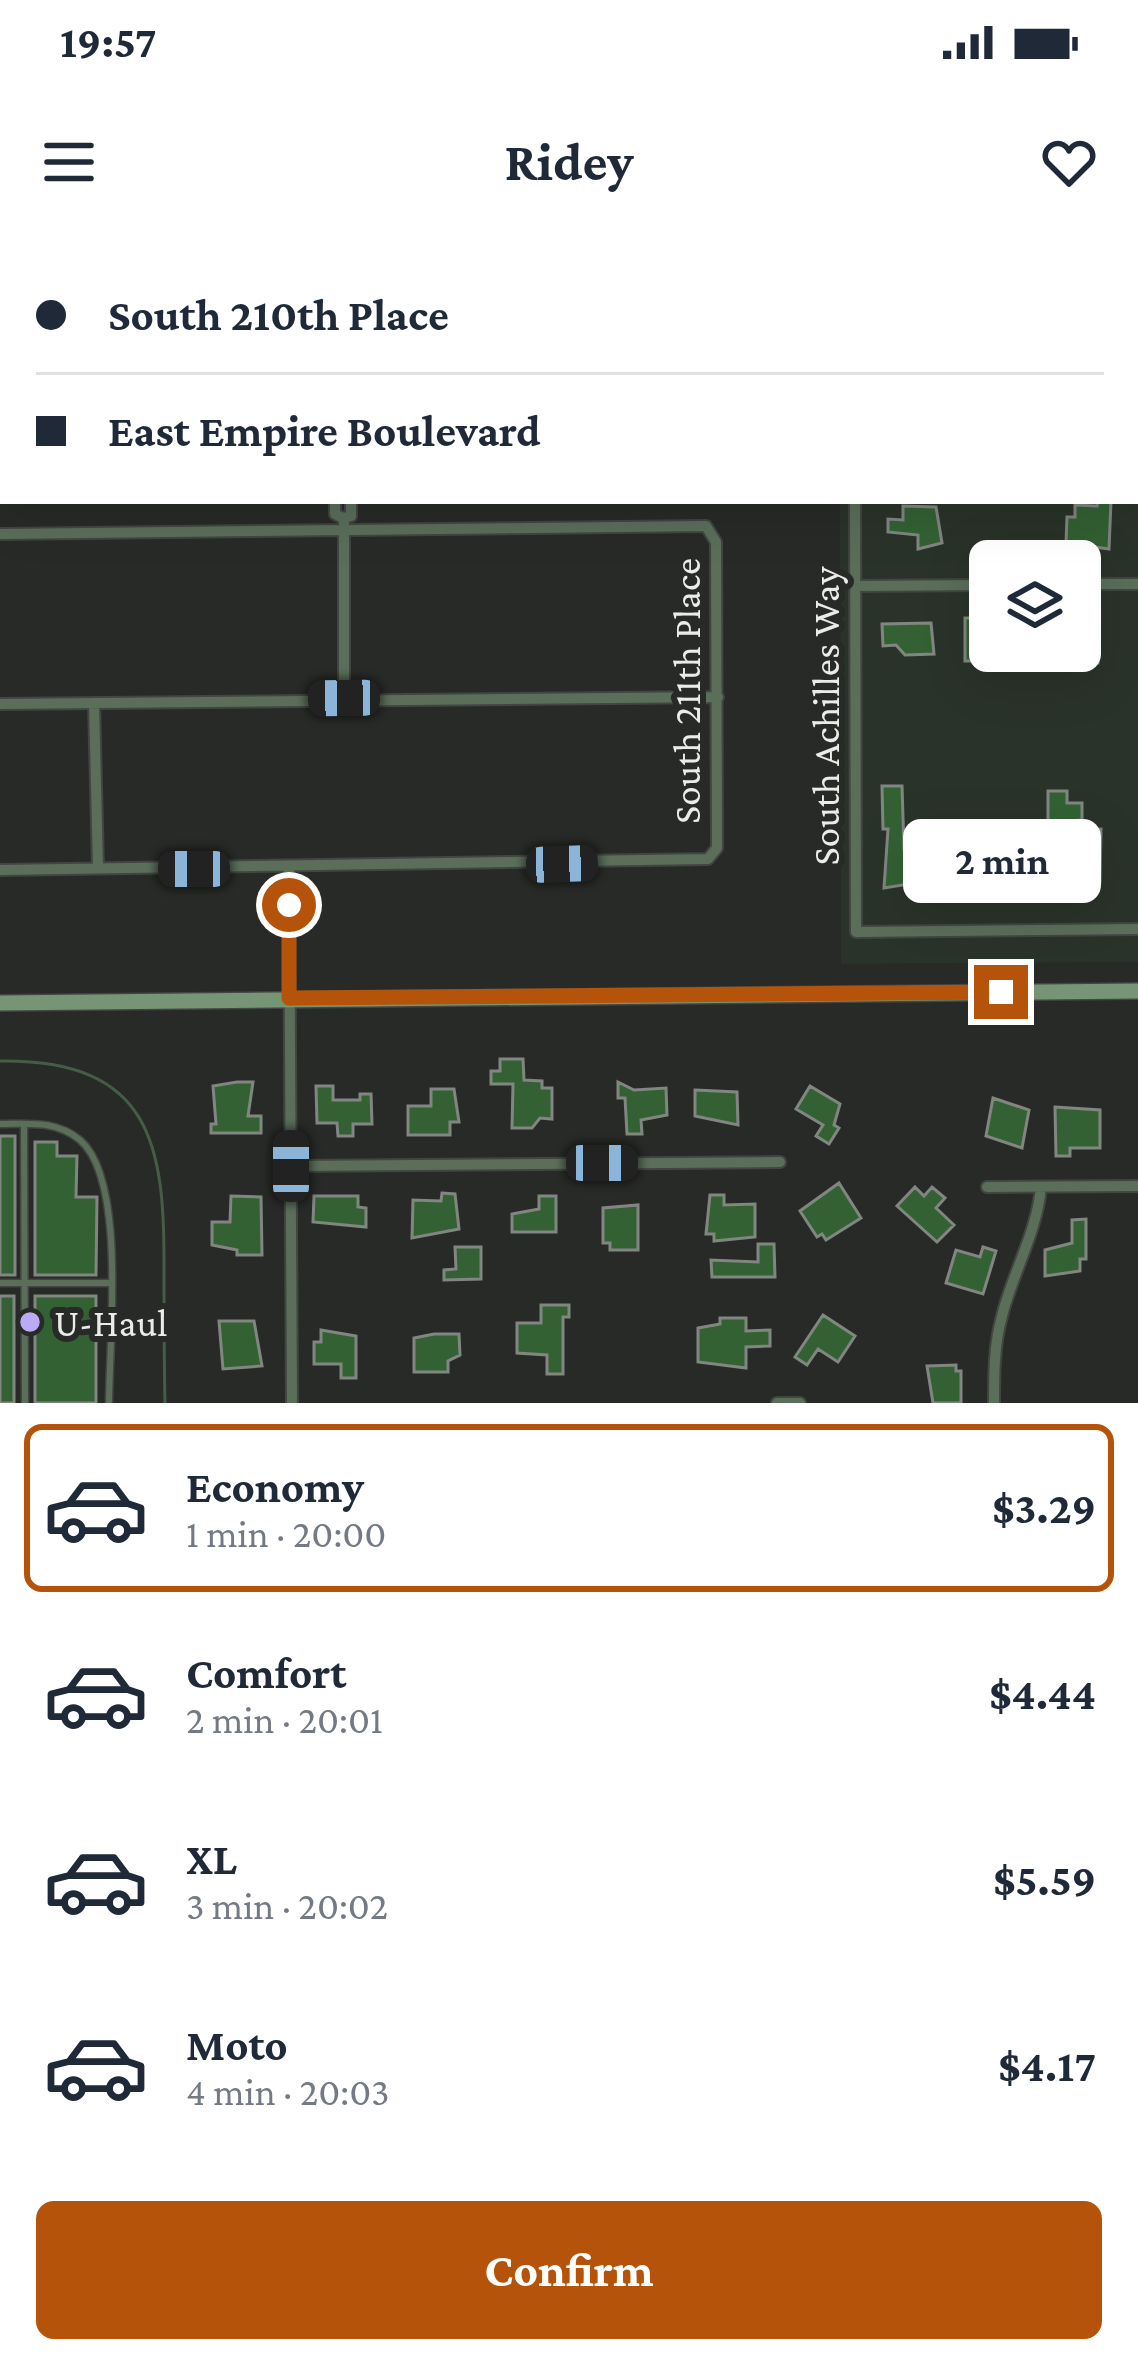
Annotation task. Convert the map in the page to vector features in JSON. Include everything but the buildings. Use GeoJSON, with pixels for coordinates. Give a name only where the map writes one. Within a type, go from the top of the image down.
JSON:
{"type":"FeatureCollection","features":[{"type":"Feature","properties":{"kind":"street"},"geometry":{"type":"LineString","coordinates":[[335,504],[335,514],[344,524]]}},
{"type":"Feature","properties":{"kind":"street"},"geometry":{"type":"LineString","coordinates":[[344,698],[344,524],[351,516],[351,504]]}},
{"type":"Feature","properties":{"kind":"street","name":"South Achilles Way"},"geometry":{"type":"LineString","coordinates":[[855,504],[856,932],[1138,929]]}},
{"type":"Feature","properties":{"kind":"street"},"geometry":{"type":"LineString","coordinates":[[0,535],[344,524]]}},
{"type":"Feature","properties":{"kind":"street","name":"South 211th Place"},"geometry":{"type":"LineString","coordinates":[[289,869],[699,861],[714,854],[718,697],[716,542],[711,528],[344,524]]}},
{"type":"Feature","properties":{"kind":"street"},"geometry":{"type":"LineString","coordinates":[[1101,584],[1138,584]]}},
{"type":"Feature","properties":{"kind":"street"},"geometry":{"type":"LineString","coordinates":[[855,586],[969,585]]}},
{"type":"Feature","properties":{"kind":"street"},"geometry":{"type":"LineString","coordinates":[[0,704],[718,697]]}},
{"type":"Feature","properties":{"kind":"street"},"geometry":{"type":"LineString","coordinates":[[94,703],[98,868]]}},
{"type":"Feature","properties":{"kind":"street"},"geometry":{"type":"LineString","coordinates":[[0,870],[289,869],[292,1403]]}},
{"type":"Feature","properties":{"kind":"street"},"geometry":{"type":"LineString","coordinates":[[0,1003],[1138,991]]}},
{"type":"Feature","properties":{"kind":"street"},"geometry":{"type":"LineString","coordinates":[[291,1166],[779,1162]]}},
{"type":"Feature","properties":{"kind":"street"},"geometry":{"type":"LineString","coordinates":[[994,1403],[994,1356],[1002,1315],[1039,1211],[1041,1186]]}},
{"type":"Feature","properties":{"kind":"street"},"geometry":{"type":"LineString","coordinates":[[987,1187],[1138,1186]]}},
{"type":"Feature","properties":{"kind":"street"},"geometry":{"type":"LineString","coordinates":[[777,1403],[800,1403]]}},
{"type":"Feature","properties":{"kind":"lane"},"geometry":{"type":"LineString","coordinates":[[0,1124],[52,1124],[83,1142],[109,1194],[109,1403]]}},
{"type":"Feature","properties":{"kind":"lane"},"geometry":{"type":"LineString","coordinates":[[24,1124],[25,1403]]}},
{"type":"Feature","properties":{"kind":"lane"},"geometry":{"type":"LineString","coordinates":[[0,1283],[109,1283]]}},
{"type":"Feature","properties":{"kind":"shaded area"},"geometry":{"type":"Polygon","coordinates":[[[840,504],[1138,504],[1138,962],[841,964],[840,504]]]}},
{"type":"Feature","properties":{"kind":"waterway"},"geometry":{"type":"LineString","coordinates":[[0,1061],[51,1064],[90,1075],[119,1093],[139,1118],[153,1149],[160,1185],[165,1403]]}},
{"type":"Feature","properties":{"kind":"place","name":"U-Haul"},"geometry":{"type":"Point","coordinates":[30,1322]}},
{"type":"Feature","properties":{"kind":"route"},"geometry":{"type":"LineString","coordinates":[[289,905],[289,998],[1001,992]]}}]}
